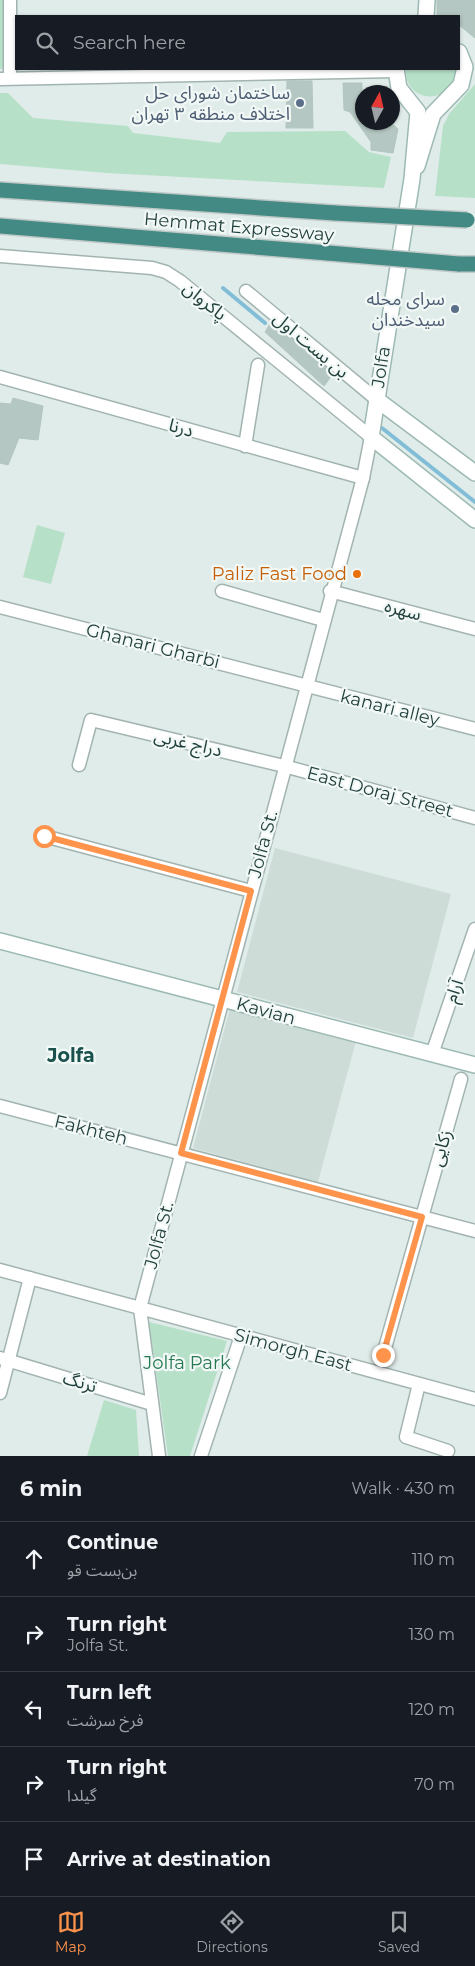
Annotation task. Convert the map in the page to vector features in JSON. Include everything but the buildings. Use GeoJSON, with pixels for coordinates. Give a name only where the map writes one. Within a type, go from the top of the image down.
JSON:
{"type":"FeatureCollection","features":[{"type":"Feature","properties":{"kind":"highway","name":"Hemmat Expressway"},"geometry":{"type":"LineString","coordinates":[[0,190],[335,213],[471,220]]}},
{"type":"Feature","properties":{"kind":"highway","name":"Hemmat Expressway"},"geometry":{"type":"LineString","coordinates":[[0,226],[475,264]]}},
{"type":"Feature","properties":{"kind":"main road"},"geometry":{"type":"LineString","coordinates":[[426,15],[427,0]]}},
{"type":"Feature","properties":{"kind":"main road"},"geometry":{"type":"LineString","coordinates":[[412,179],[425,145],[433,114],[461,85],[470,67],[460,53]]}},
{"type":"Feature","properties":{"kind":"main road"},"geometry":{"type":"LineString","coordinates":[[395,70],[399,88],[418,112],[412,179]]}},
{"type":"Feature","properties":{"kind":"main road","name":"Jolfa"},"geometry":{"type":"LineString","coordinates":[[372,437],[376,399],[412,179]]}},
{"type":"Feature","properties":{"kind":"main road"},"geometry":{"type":"LineString","coordinates":[[376,399],[475,473]]}},
{"type":"Feature","properties":{"kind":"main road"},"geometry":{"type":"LineString","coordinates":[[372,437],[475,520]]}},
{"type":"Feature","properties":{"kind":"main road","name":"Kavian"},"geometry":{"type":"LineString","coordinates":[[0,941],[475,1065]]}},
{"type":"Feature","properties":{"kind":"street"},"geometry":{"type":"LineString","coordinates":[[10,0],[5,78],[395,70]]}},
{"type":"Feature","properties":{"kind":"street","name":"پاکروان"},"geometry":{"type":"LineString","coordinates":[[0,256],[152,268],[166,272],[180,281],[372,437]]}},
{"type":"Feature","properties":{"kind":"street","name":"بن بست اول"},"geometry":{"type":"LineString","coordinates":[[246,291],[376,399]]}},
{"type":"Feature","properties":{"kind":"street"},"geometry":{"type":"LineString","coordinates":[[245,446],[258,365]]}},
{"type":"Feature","properties":{"kind":"street","name":"درنا"},"geometry":{"type":"LineString","coordinates":[[0,377],[362,478]]}},
{"type":"Feature","properties":{"kind":"street","name":"Jolfa St."},"geometry":{"type":"LineString","coordinates":[[140,1308],[372,437]]}},
{"type":"Feature","properties":{"kind":"street"},"geometry":{"type":"LineString","coordinates":[[222,591],[323,620]]}},
{"type":"Feature","properties":{"kind":"street","name":"سهره"},"geometry":{"type":"LineString","coordinates":[[330,591],[475,629]]}},
{"type":"Feature","properties":{"kind":"street","name":"Ghanari Gharbi"},"geometry":{"type":"LineString","coordinates":[[0,607],[305,686]]}},
{"type":"Feature","properties":{"kind":"street","name":"kanari alley"},"geometry":{"type":"LineString","coordinates":[[305,686],[475,729]]}},
{"type":"Feature","properties":{"kind":"street","name":"دراج غربی"},"geometry":{"type":"LineString","coordinates":[[78,765],[92,720],[284,766]]}},
{"type":"Feature","properties":{"kind":"street","name":"East Doraj Street"},"geometry":{"type":"LineString","coordinates":[[284,766],[475,818]]}},
{"type":"Feature","properties":{"kind":"street"},"geometry":{"type":"LineString","coordinates":[[44,836],[251,891]]}},
{"type":"Feature","properties":{"kind":"street","name":"آرام"},"geometry":{"type":"LineString","coordinates":[[432,1054],[475,929]]}},
{"type":"Feature","properties":{"kind":"street","name":"زکایی"},"geometry":{"type":"LineString","coordinates":[[383,1355],[461,1079]]}},
{"type":"Feature","properties":{"kind":"street","name":"Fakhteh"},"geometry":{"type":"LineString","coordinates":[[0,1106],[475,1231]]}},
{"type":"Feature","properties":{"kind":"street","name":"Simorgh East"},"geometry":{"type":"LineString","coordinates":[[0,1270],[475,1399]]}},
{"type":"Feature","properties":{"kind":"street"},"geometry":{"type":"LineString","coordinates":[[0,1393],[4,1359],[30,1278]]}},
{"type":"Feature","properties":{"kind":"street"},"geometry":{"type":"LineString","coordinates":[[140,1308],[159,1456]]}},
{"type":"Feature","properties":{"kind":"street"},"geometry":{"type":"LineString","coordinates":[[201,1456],[241,1336]]}},
{"type":"Feature","properties":{"kind":"street","name":"ترنگ"},"geometry":{"type":"LineString","coordinates":[[4,1359],[152,1404]]}},
{"type":"Feature","properties":{"kind":"street"},"geometry":{"type":"LineString","coordinates":[[419,1384],[406,1437],[448,1451]]}},
{"type":"Feature","properties":{"kind":"shaded area"},"geometry":{"type":"Polygon","coordinates":[[[275,848],[451,894],[413,1038],[237,992],[275,848]]]}},
{"type":"Feature","properties":{"kind":"shaded area"},"geometry":{"type":"Polygon","coordinates":[[[230,1008],[356,1041],[318,1182],[193,1148],[230,1008]]]}},
{"type":"Feature","properties":{"kind":"green space"},"geometry":{"type":"Polygon","coordinates":[[[0,0],[5,0],[7,69],[0,69],[0,0]]]}},
{"type":"Feature","properties":{"kind":"green space"},"geometry":{"type":"Polygon","coordinates":[[[406,70],[458,70],[454,82],[447,90],[438,95],[420,94],[412,89],[407,80],[406,70]]]}},
{"type":"Feature","properties":{"kind":"green space"},"geometry":{"type":"Polygon","coordinates":[[[475,84],[475,198],[435,196],[443,126],[449,114],[475,84]]]}},
{"type":"Feature","properties":{"kind":"green space"},"geometry":{"type":"Polygon","coordinates":[[[0,93],[8,93],[33,118],[128,126],[133,133],[220,143],[227,132],[345,131],[369,152],[391,157],[384,188],[107,173],[0,164],[0,93]]]}},
{"type":"Feature","properties":{"kind":"green space"},"geometry":{"type":"Polygon","coordinates":[[[37,525],[65,533],[51,584],[23,577],[37,525]]]}},
{"type":"Feature","properties":{"kind":"green space","name":"Jolfa Park"},"geometry":{"type":"Polygon","coordinates":[[[149,1322],[227,1341],[190,1456],[168,1456],[149,1322]]]}},
{"type":"Feature","properties":{"kind":"green space"},"geometry":{"type":"Polygon","coordinates":[[[104,1400],[136,1410],[139,1456],[87,1456],[104,1400]]]}},
{"type":"Feature","properties":{"kind":"waterway"},"geometry":{"type":"LineString","coordinates":[[223,288],[265,323]]}},
{"type":"Feature","properties":{"kind":"waterway"},"geometry":{"type":"LineString","coordinates":[[382,428],[475,502]]}},
{"type":"Feature","properties":{"kind":"place","name":"ساختمان شورای حل اختلاف منطقه ۳ تهران"},"geometry":{"type":"Point","coordinates":[300,103]}},
{"type":"Feature","properties":{"kind":"place","name":"سرای محله سیدخندان"},"geometry":{"type":"Point","coordinates":[455,309]}},
{"type":"Feature","properties":{"kind":"place","name":"Paliz Fast Food"},"geometry":{"type":"Point","coordinates":[357,574]}},
{"type":"Feature","properties":{"kind":"district","name":"Jolfa"},"geometry":{"type":"Point","coordinates":[71,1055]}},
{"type":"Feature","properties":{"kind":"route"},"geometry":{"type":"LineString","coordinates":[[44,836],[251,891],[181,1153],[422,1217],[383,1355]]}}]}
